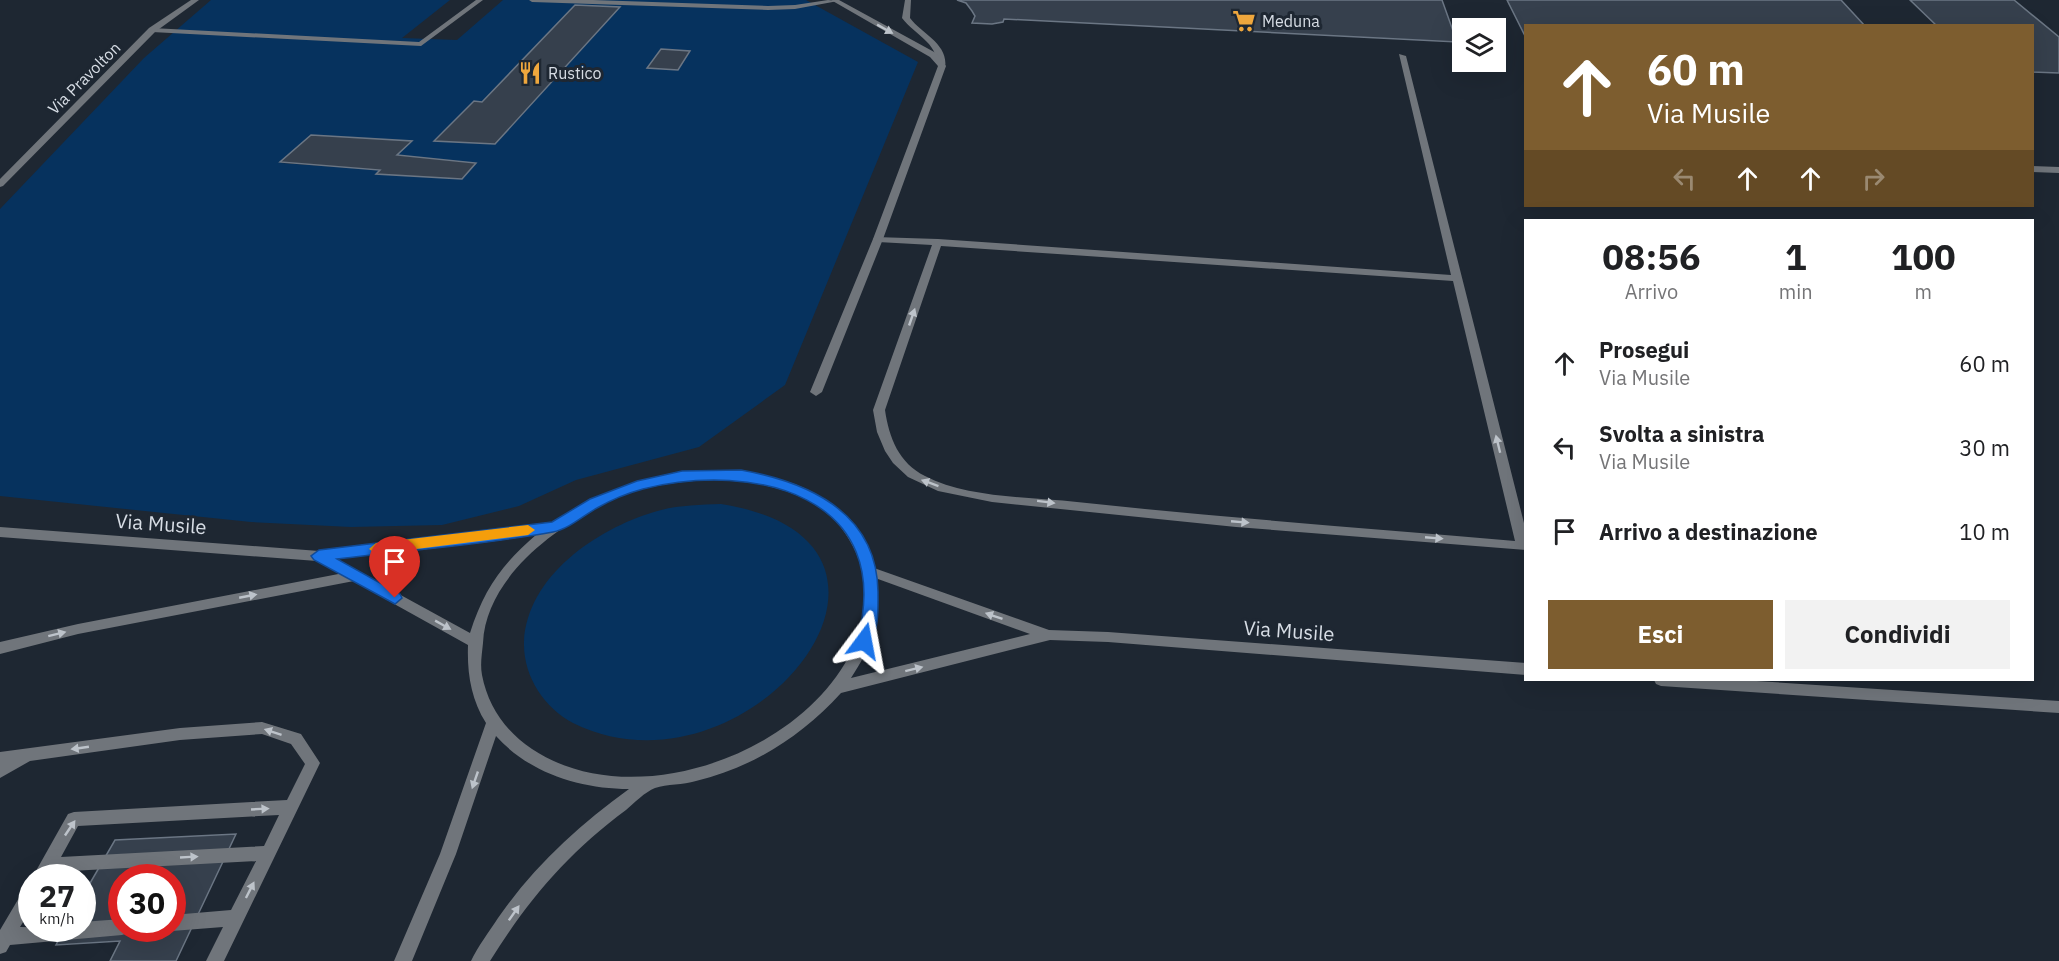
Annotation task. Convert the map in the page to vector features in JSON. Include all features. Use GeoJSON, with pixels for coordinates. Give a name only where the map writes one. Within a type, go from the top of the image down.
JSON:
{"type":"FeatureCollection","features":[{"type":"Feature","properties":{"kind":"street","name":"Via Pravolton"},"geometry":{"type":"LineString","coordinates":[[0,184],[152,30],[196,0]]}},
{"type":"Feature","properties":{"kind":"street"},"geometry":{"type":"LineString","coordinates":[[152,30],[421,44],[480,0]]}},
{"type":"Feature","properties":{"kind":"street"},"geometry":{"type":"LineString","coordinates":[[532,0],[768,8],[795,8],[834,0],[933,56],[942,66]]}},
{"type":"Feature","properties":{"kind":"street"},"geometry":{"type":"LineString","coordinates":[[816,392],[878,239],[942,66],[942,56],[934,43],[906,18],[908,0]]}},
{"type":"Feature","properties":{"kind":"street"},"geometry":{"type":"LineString","coordinates":[[938,242],[879,410],[882,435],[896,458],[910,474],[945,488],[1117,511],[1523,546],[1402,56]]}},
{"type":"Feature","properties":{"kind":"street"},"geometry":{"type":"LineString","coordinates":[[2034,169],[2059,170]]}},
{"type":"Feature","properties":{"kind":"street"},"geometry":{"type":"LineString","coordinates":[[878,239],[1457,278]]}},
{"type":"Feature","properties":{"kind":"street"},"geometry":{"type":"LineString","coordinates":[[741,474],[775,481],[822,502],[848,526],[858,540],[871,572],[871,618],[853,665],[836,688],[806,719],[746,757],[700,774],[651,782],[618,783],[557,771],[531,758],[510,743],[493,724],[476,685],[476,643],[485,610],[502,579],[526,551],[555,526],[595,503],[637,485],[682,476],[741,474]]}},
{"type":"Feature","properties":{"kind":"street","name":"Via Musile"},"geometry":{"type":"LineString","coordinates":[[0,532],[319,556],[555,526]]}},
{"type":"Feature","properties":{"kind":"street","name":"Via Musile"},"geometry":{"type":"LineString","coordinates":[[319,556],[476,643]]}},
{"type":"Feature","properties":{"kind":"street"},"geometry":{"type":"LineString","coordinates":[[871,572],[1050,635]]}},
{"type":"Feature","properties":{"kind":"street"},"geometry":{"type":"LineString","coordinates":[[0,648],[78,629],[354,576]]}},
{"type":"Feature","properties":{"kind":"street"},"geometry":{"type":"LineString","coordinates":[[836,688],[1050,635]]}},
{"type":"Feature","properties":{"kind":"street","name":"Via Musile"},"geometry":{"type":"LineString","coordinates":[[1050,635],[1108,637],[1524,669]]}},
{"type":"Feature","properties":{"kind":"street"},"geometry":{"type":"LineString","coordinates":[[1675,681],[2059,707]]}},
{"type":"Feature","properties":{"kind":"street"},"geometry":{"type":"LineString","coordinates":[[403,961],[448,854],[493,724]]}},
{"type":"Feature","properties":{"kind":"street"},"geometry":{"type":"LineString","coordinates":[[0,759],[180,734],[262,728],[296,739],[313,763],[215,961]]}},
{"type":"Feature","properties":{"kind":"street"},"geometry":{"type":"LineString","coordinates":[[0,771],[30,754]]}},
{"type":"Feature","properties":{"kind":"street"},"geometry":{"type":"LineString","coordinates":[[480,961],[522,901],[560,854],[603,817],[651,782]]}},
{"type":"Feature","properties":{"kind":"street"},"geometry":{"type":"LineString","coordinates":[[47,864],[74,819],[292,807]]}},
{"type":"Feature","properties":{"kind":"street"},"geometry":{"type":"LineString","coordinates":[[96,867],[268,853]]}},
{"type":"Feature","properties":{"kind":"street"},"geometry":{"type":"LineString","coordinates":[[3,941],[18,916]]}},
{"type":"Feature","properties":{"kind":"street"},"geometry":{"type":"LineString","coordinates":[[186,922],[236,918]]}},
{"type":"Feature","properties":{"kind":"street"},"geometry":{"type":"LineString","coordinates":[[3,941],[108,929]]}},
{"type":"Feature","properties":{"kind":"shaded area"},"geometry":{"type":"Polygon","coordinates":[[[211,0],[450,0],[402,38],[457,40],[503,0],[806,0],[918,62],[785,385],[699,447],[576,480],[519,506],[442,525],[351,527],[251,522],[0,496],[0,209],[144,58],[211,0]],[[575,5],[482,102],[474,101],[435,141],[495,144],[619,7],[575,5]],[[661,49],[648,68],[678,70],[690,51],[689,51],[661,49]],[[311,135],[281,163],[380,170],[377,174],[462,179],[475,163],[397,155],[411,141],[311,135]]]}},
{"type":"Feature","properties":{"kind":"shaded area"},"geometry":{"type":"Polygon","coordinates":[[[721,504],[791,528],[824,566],[826,613],[803,660],[760,702],[704,731],[640,740],[573,723],[563,717],[544,700],[537,690],[531,679],[525,655],[524,642],[528,618],[551,576],[589,543],[632,520],[671,508],[721,504]]]}},
{"type":"Feature","properties":{"kind":"building","name":"Meduna"},"geometry":{"type":"Polygon","coordinates":[[[957,0],[1442,0],[1452,28],[1452,42],[1004,19],[1003,22],[992,24],[972,23],[975,16],[966,3],[957,0]]]}},
{"type":"Feature","properties":{"kind":"building"},"geometry":{"type":"Polygon","coordinates":[[[1507,0],[1841,0],[1863,24],[1524,24],[1524,34],[1507,0]]]}},
{"type":"Feature","properties":{"kind":"building"},"geometry":{"type":"Polygon","coordinates":[[[1910,0],[2014,0],[2059,37],[2059,73],[2034,72],[2034,24],[1935,24],[1910,0]]]}},
{"type":"Feature","properties":{"kind":"building"},"geometry":{"type":"Polygon","coordinates":[[[575,5],[620,7],[495,144],[434,141],[474,101],[482,102],[575,5]]]}},
{"type":"Feature","properties":{"kind":"building"},"geometry":{"type":"Polygon","coordinates":[[[661,49],[690,51],[678,70],[647,68],[661,49]]]}},
{"type":"Feature","properties":{"kind":"building"},"geometry":{"type":"Polygon","coordinates":[[[311,135],[412,141],[397,155],[476,163],[462,179],[376,174],[380,170],[280,162],[311,135]]]}},
{"type":"Feature","properties":{"kind":"building"},"geometry":{"type":"Polygon","coordinates":[[[236,834],[186,940],[186,864],[108,864],[108,942],[56,945],[58,942],[96,942],[96,873],[115,840],[236,834]]]}},
{"type":"Feature","properties":{"kind":"building"},"geometry":{"type":"Polygon","coordinates":[[[120,942],[185,942],[176,961],[110,961],[120,942]]]}},
{"type":"Feature","properties":{"kind":"slow traffic"},"geometry":{"type":"LineString","coordinates":[[376,549],[528,530]]}},
{"type":"Feature","properties":{"kind":"place","name":"Meduna"},"geometry":{"type":"Point","coordinates":[1244,21]}},
{"type":"Feature","properties":{"kind":"place","name":"Rustico"},"geometry":{"type":"Point","coordinates":[530,73]}},
{"type":"Feature","properties":{"kind":"route"},"geometry":{"type":"LineString","coordinates":[[395,598],[319,556],[555,526],[595,503],[637,485],[682,476],[741,474],[775,481],[806,493],[822,502],[848,526],[858,540],[871,572],[873,594],[871,618],[864,641]]}}]}
